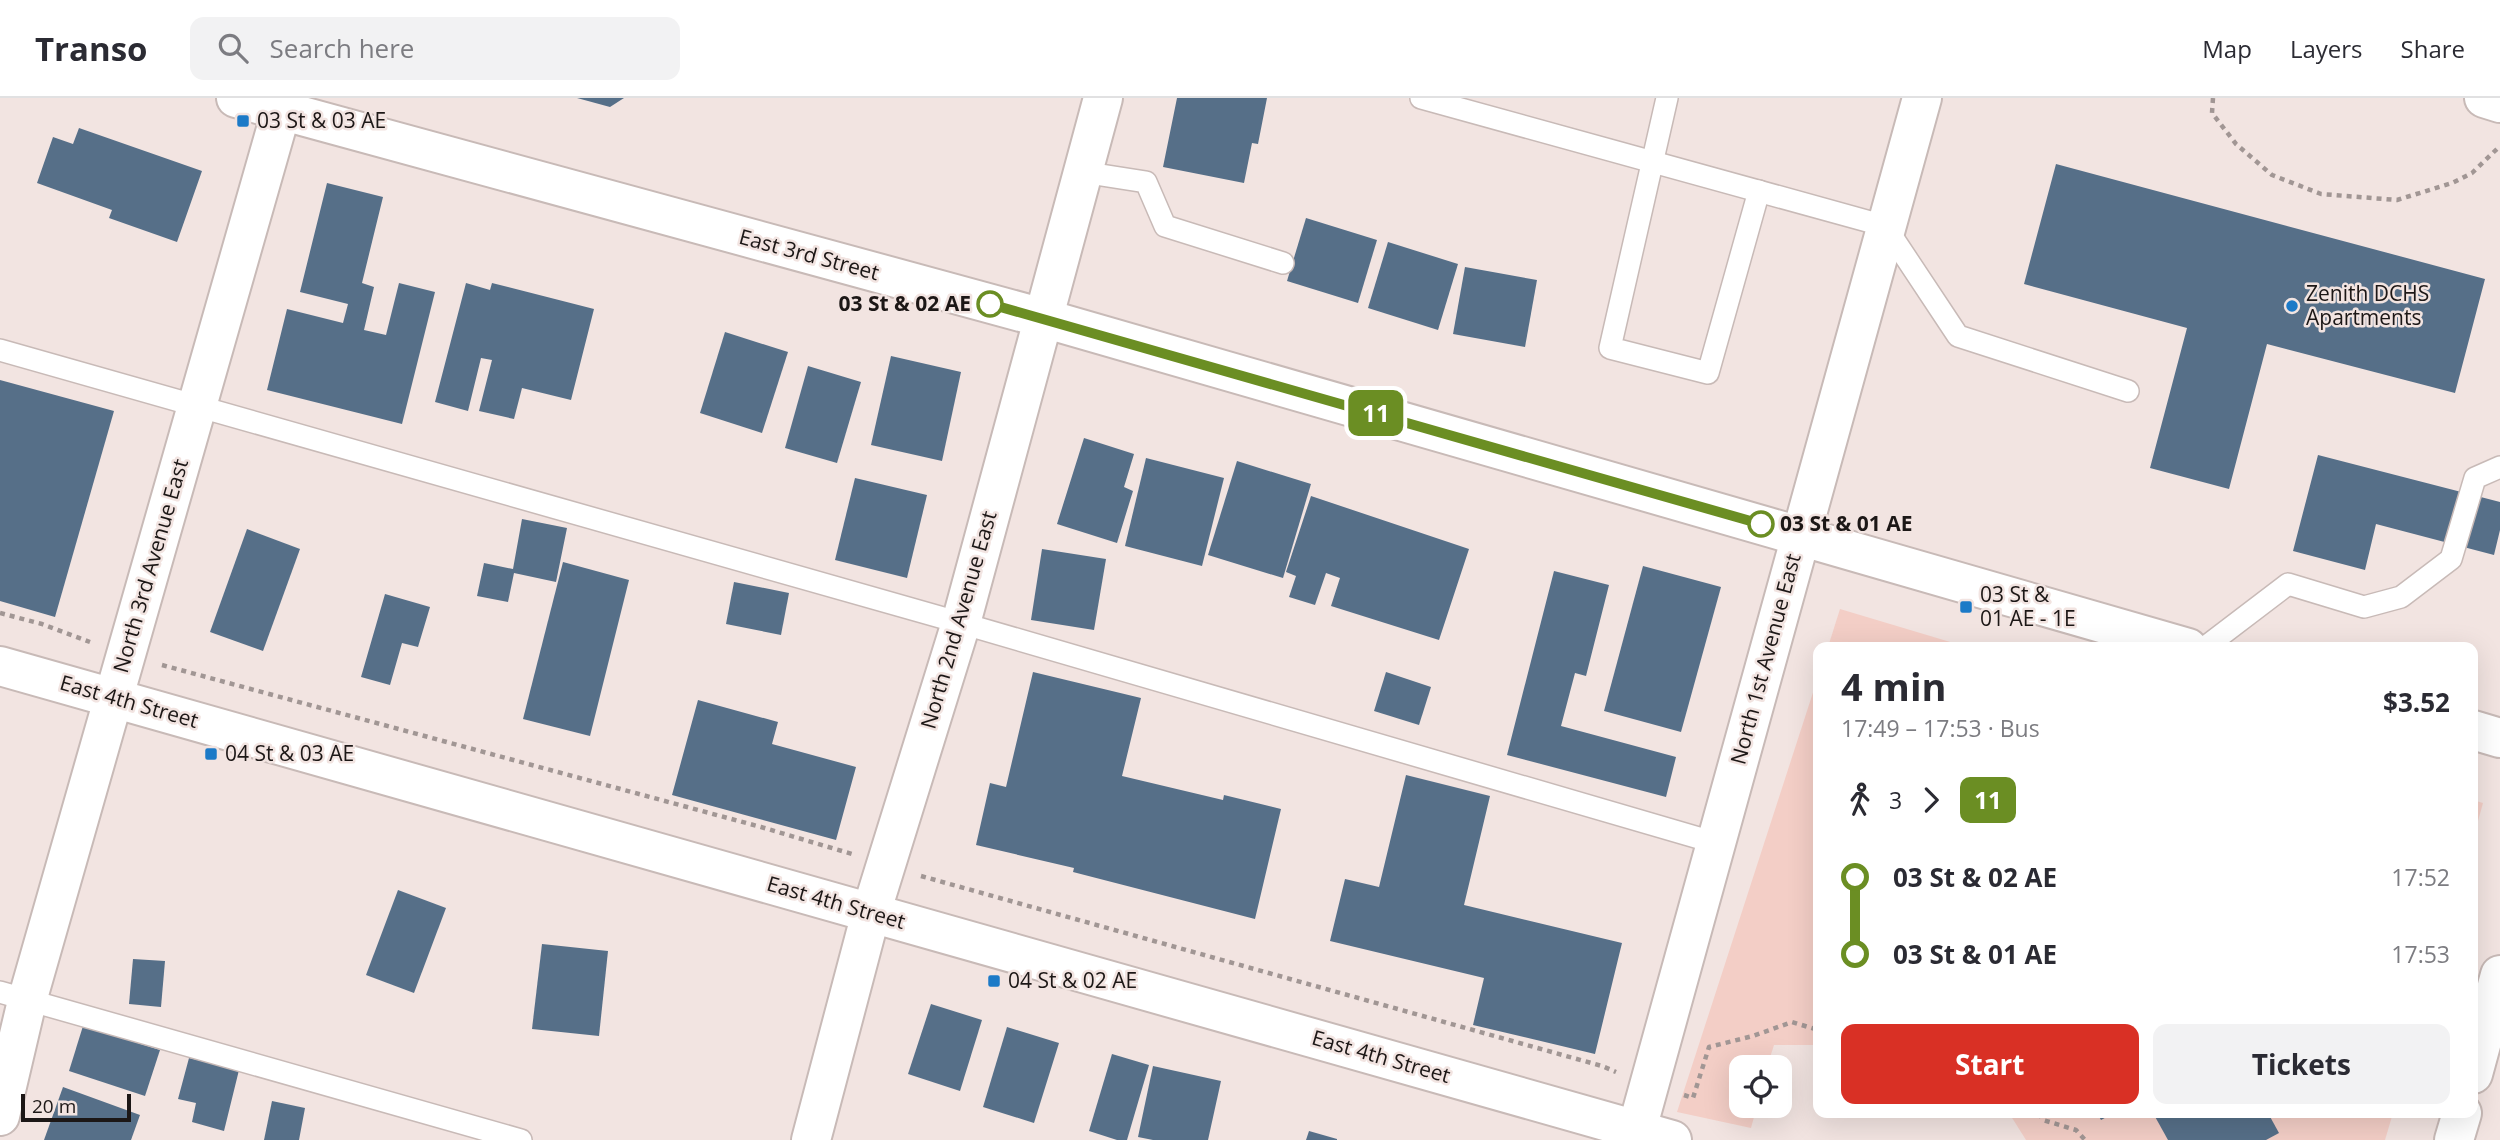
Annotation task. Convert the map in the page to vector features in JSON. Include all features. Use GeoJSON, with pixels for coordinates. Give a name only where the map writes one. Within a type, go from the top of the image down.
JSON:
{"type":"FeatureCollection","features":[{"type":"Feature","properties":{"kind":"street","name":"East 3rd Street"},"geometry":{"type":"LineString","coordinates":[[236,98],[283,104],[1043,318],[2169,642]]}},
{"type":"Feature","properties":{"kind":"street","name":"North 2nd Avenue East"},"geometry":{"type":"LineString","coordinates":[[811,1140],[871,913],[961,623],[1103,98]]}},
{"type":"Feature","properties":{"kind":"street","name":"North 1st Avenue East"},"geometry":{"type":"LineString","coordinates":[[1647,1137],[1716,843],[1922,98]]}},
{"type":"Feature","properties":{"kind":"street"},"geometry":{"type":"LineString","coordinates":[[2484,98],[2500,103]]}},
{"type":"Feature","properties":{"kind":"street","name":"North 3rd Avenue East"},"geometry":{"type":"LineString","coordinates":[[0,1116],[14,996],[113,697],[283,104]]}},
{"type":"Feature","properties":{"kind":"street","name":"East 4th Street"},"geometry":{"type":"LineString","coordinates":[[0,666],[1647,1137]]}},
{"type":"Feature","properties":{"kind":"street"},"geometry":{"type":"LineString","coordinates":[[2478,731],[2500,738]]}},
{"type":"Feature","properties":{"kind":"street"},"geometry":{"type":"LineString","coordinates":[[2478,1056],[2500,975]]}},
{"type":"Feature","properties":{"kind":"street"},"geometry":{"type":"LineString","coordinates":[[2454,1140],[2461,1118]]}},
{"type":"Feature","properties":{"kind":"lane"},"geometry":{"type":"LineString","coordinates":[[1421,98],[1885,226],[1958,336],[2128,391]]}},
{"type":"Feature","properties":{"kind":"lane"},"geometry":{"type":"LineString","coordinates":[[1667,98],[1610,348],[1708,373],[1759,191]]}},
{"type":"Feature","properties":{"kind":"lane"},"geometry":{"type":"LineString","coordinates":[[1082,173],[1146,182],[1165,226],[1283,262]]}},
{"type":"Feature","properties":{"kind":"lane"},"geometry":{"type":"LineString","coordinates":[[0,350],[961,623],[1716,843]]}},
{"type":"Feature","properties":{"kind":"lane"},"geometry":{"type":"LineString","coordinates":[[2212,642],[2288,584],[2364,607],[2401,597],[2451,559],[2475,478],[2500,467]]}},
{"type":"Feature","properties":{"kind":"lane"},"geometry":{"type":"LineString","coordinates":[[14,996],[521,1140]]}},
{"type":"Feature","properties":{"kind":"path"},"geometry":{"type":"LineString","coordinates":[[2213,98],[2212,113],[2236,144],[2272,175],[2321,194],[2397,200],[2452,183],[2472,173],[2500,146]]}},
{"type":"Feature","properties":{"kind":"path"},"geometry":{"type":"LineString","coordinates":[[2042,1118],[2076,1130],[2085,1140]]}},
{"type":"Feature","properties":{"kind":"shaded area"},"geometry":{"type":"Polygon","coordinates":[[[1840,609],[1950,642],[1830,642],[1840,609]]]}},
{"type":"Feature","properties":{"kind":"shaded area"},"geometry":{"type":"Polygon","coordinates":[[[1813,692],[1813,1045],[1774,1045],[1771,1055],[1729,1055],[1729,1118],[1754,1118],[1751,1128],[1677,1112],[1813,692]]]}},
{"type":"Feature","properties":{"kind":"shaded area"},"geometry":{"type":"Polygon","coordinates":[[[2478,802],[2483,803],[2478,821],[2478,802]]]}},
{"type":"Feature","properties":{"kind":"shaded area"},"geometry":{"type":"Polygon","coordinates":[[[2012,1118],[2392,1118],[2385,1140],[2026,1140],[2012,1118]]]}},
{"type":"Feature","properties":{"kind":"building"},"geometry":{"type":"Polygon","coordinates":[[[577,98],[624,98],[610,107],[577,98]]]}},
{"type":"Feature","properties":{"kind":"building"},"geometry":{"type":"Polygon","coordinates":[[[1177,98],[1267,98],[1258,144],[1252,143],[1244,183],[1163,167],[1177,98]]]}},
{"type":"Feature","properties":{"kind":"building"},"geometry":{"type":"Polygon","coordinates":[[[79,128],[202,171],[177,242],[109,218],[112,210],[37,183],[53,137],[73,144],[79,128]]]}},
{"type":"Feature","properties":{"kind":"building","name":"Zenith DCHS Apartments"},"geometry":{"type":"Polygon","coordinates":[[[2056,164],[2485,279],[2455,393],[2267,344],[2229,489],[2150,468],[2187,328],[2024,284],[2056,164]]]}},
{"type":"Feature","properties":{"kind":"building"},"geometry":{"type":"Polygon","coordinates":[[[327,183],[383,197],[362,283],[374,287],[364,330],[386,335],[399,283],[435,292],[402,424],[267,390],[287,309],[343,323],[348,304],[300,292],[327,183]]]}},
{"type":"Feature","properties":{"kind":"building"},"geometry":{"type":"Polygon","coordinates":[[[1306,218],[1377,240],[1358,303],[1287,281],[1306,218]]]}},
{"type":"Feature","properties":{"kind":"building"},"geometry":{"type":"Polygon","coordinates":[[[1388,242],[1458,264],[1438,330],[1368,308],[1388,242]]]}},
{"type":"Feature","properties":{"kind":"building"},"geometry":{"type":"Polygon","coordinates":[[[1465,267],[1537,280],[1525,347],[1453,334],[1465,267]]]}},
{"type":"Feature","properties":{"kind":"building"},"geometry":{"type":"Polygon","coordinates":[[[466,283],[490,290],[492,283],[594,309],[571,400],[522,388],[514,419],[479,411],[492,360],[481,358],[468,411],[435,402],[466,283]]]}},
{"type":"Feature","properties":{"kind":"building"},"geometry":{"type":"Polygon","coordinates":[[[725,332],[788,352],[762,433],[700,413],[725,332]]]}},
{"type":"Feature","properties":{"kind":"building"},"geometry":{"type":"Polygon","coordinates":[[[891,356],[961,372],[942,461],[871,445],[891,356]]]}},
{"type":"Feature","properties":{"kind":"building"},"geometry":{"type":"Polygon","coordinates":[[[808,366],[861,382],[837,463],[785,448],[808,366]]]}},
{"type":"Feature","properties":{"kind":"building"},"geometry":{"type":"Polygon","coordinates":[[[0,380],[114,411],[55,617],[0,601],[0,380]]]}},
{"type":"Feature","properties":{"kind":"building"},"geometry":{"type":"Polygon","coordinates":[[[1084,438],[1134,454],[1124,487],[1133,491],[1117,543],[1057,524],[1084,438]]]}},
{"type":"Feature","properties":{"kind":"building"},"geometry":{"type":"Polygon","coordinates":[[[2318,455],[2500,502],[2500,530],[2494,555],[2376,524],[2365,570],[2293,551],[2318,455]]]}},
{"type":"Feature","properties":{"kind":"building"},"geometry":{"type":"Polygon","coordinates":[[[1146,458],[1224,478],[1202,566],[1125,546],[1146,458]]]}},
{"type":"Feature","properties":{"kind":"building"},"geometry":{"type":"Polygon","coordinates":[[[1237,461],[1311,484],[1283,578],[1208,555],[1237,461]]]}},
{"type":"Feature","properties":{"kind":"building"},"geometry":{"type":"Polygon","coordinates":[[[855,478],[927,495],[907,578],[835,560],[855,478]]]}},
{"type":"Feature","properties":{"kind":"building"},"geometry":{"type":"Polygon","coordinates":[[[1311,496],[1469,549],[1439,640],[1331,606],[1340,578],[1326,573],[1315,605],[1289,597],[1296,576],[1286,572],[1311,496]]]}},
{"type":"Feature","properties":{"kind":"building"},"geometry":{"type":"Polygon","coordinates":[[[522,519],[567,528],[556,582],[514,573],[508,602],[477,596],[484,563],[513,569],[522,519]]]}},
{"type":"Feature","properties":{"kind":"building"},"geometry":{"type":"Polygon","coordinates":[[[247,529],[300,549],[263,651],[210,632],[247,529]]]}},
{"type":"Feature","properties":{"kind":"building"},"geometry":{"type":"Polygon","coordinates":[[[1042,549],[1106,559],[1094,630],[1031,620],[1042,549]]]}},
{"type":"Feature","properties":{"kind":"building"},"geometry":{"type":"Polygon","coordinates":[[[563,562],[629,580],[590,736],[523,719],[563,562]]]}},
{"type":"Feature","properties":{"kind":"building"},"geometry":{"type":"Polygon","coordinates":[[[1643,566],[1721,587],[1681,732],[1604,711],[1643,566]]]}},
{"type":"Feature","properties":{"kind":"building"},"geometry":{"type":"Polygon","coordinates":[[[1554,571],[1609,585],[1586,676],[1575,673],[1561,726],[1676,757],[1666,797],[1507,755],[1554,571]]]}},
{"type":"Feature","properties":{"kind":"building"},"geometry":{"type":"Polygon","coordinates":[[[734,582],[789,593],[781,635],[726,624],[734,582]]]}},
{"type":"Feature","properties":{"kind":"building"},"geometry":{"type":"Polygon","coordinates":[[[385,594],[430,607],[418,647],[402,643],[390,685],[361,677],[385,594]]]}},
{"type":"Feature","properties":{"kind":"building"},"geometry":{"type":"Polygon","coordinates":[[[1033,672],[1141,698],[1122,776],[1223,800],[1224,795],[1281,809],[1255,919],[1073,872],[1074,868],[976,845],[990,783],[1006,787],[1033,672]]]}},
{"type":"Feature","properties":{"kind":"building"},"geometry":{"type":"Polygon","coordinates":[[[1386,672],[1431,687],[1419,725],[1374,711],[1386,672]]]}},
{"type":"Feature","properties":{"kind":"building"},"geometry":{"type":"Polygon","coordinates":[[[698,700],[778,722],[772,744],[856,767],[836,840],[672,795],[698,700]]]}},
{"type":"Feature","properties":{"kind":"building"},"geometry":{"type":"Polygon","coordinates":[[[1406,775],[1490,796],[1464,905],[1622,943],[1595,1054],[1473,1025],[1484,978],[1330,941],[1345,879],[1379,887],[1406,775]]]}},
{"type":"Feature","properties":{"kind":"building"},"geometry":{"type":"Polygon","coordinates":[[[398,890],[446,908],[414,993],[366,975],[398,890]]]}},
{"type":"Feature","properties":{"kind":"building"},"geometry":{"type":"Polygon","coordinates":[[[542,944],[608,951],[599,1036],[532,1029],[542,944]]]}},
{"type":"Feature","properties":{"kind":"building"},"geometry":{"type":"Polygon","coordinates":[[[133,959],[165,961],[161,1007],[129,1004],[133,959]]]}},
{"type":"Feature","properties":{"kind":"building"},"geometry":{"type":"Polygon","coordinates":[[[931,1004],[982,1020],[960,1091],[908,1074],[931,1004]]]}},
{"type":"Feature","properties":{"kind":"building"},"geometry":{"type":"Polygon","coordinates":[[[83,1026],[160,1050],[145,1096],[69,1071],[83,1026]]]}},
{"type":"Feature","properties":{"kind":"building"},"geometry":{"type":"Polygon","coordinates":[[[1007,1027],[1059,1043],[1034,1123],[983,1107],[1007,1027]]]}},
{"type":"Feature","properties":{"kind":"building"},"geometry":{"type":"Polygon","coordinates":[[[1112,1054],[1149,1065],[1127,1140],[1117,1140],[1089,1131],[1112,1054]]]}},
{"type":"Feature","properties":{"kind":"building"},"geometry":{"type":"Polygon","coordinates":[[[189,1058],[239,1070],[224,1131],[192,1122],[196,1103],[178,1099],[189,1058]]]}},
{"type":"Feature","properties":{"kind":"building"},"geometry":{"type":"Polygon","coordinates":[[[1153,1066],[1221,1081],[1208,1140],[1153,1140],[1138,1137],[1153,1066]]]}},
{"type":"Feature","properties":{"kind":"building"},"geometry":{"type":"Polygon","coordinates":[[[63,1087],[140,1115],[131,1140],[44,1140],[63,1087]]]}},
{"type":"Feature","properties":{"kind":"building"},"geometry":{"type":"Polygon","coordinates":[[[272,1101],[305,1108],[299,1140],[264,1140],[272,1101]]]}},
{"type":"Feature","properties":{"kind":"building"},"geometry":{"type":"Polygon","coordinates":[[[2156,1118],[2271,1118],[2279,1133],[2266,1140],[2168,1140],[2156,1118]]]}},
{"type":"Feature","properties":{"kind":"building"},"geometry":{"type":"Polygon","coordinates":[[[1309,1131],[1337,1139],[1337,1140],[1306,1140],[1309,1131]]]}},
{"type":"Feature","properties":{"kind":"bus line","name":"11"},"geometry":{"type":"LineString","coordinates":[[990,304],[1761,524]]}},
{"type":"Feature","properties":{"kind":"place","name":"03 St & 03 AE"},"geometry":{"type":"Point","coordinates":[243,121]}},
{"type":"Feature","properties":{"kind":"place","name":"03 St & 02 AE"},"geometry":{"type":"Point","coordinates":[990,304]}},
{"type":"Feature","properties":{"kind":"place","name":"Zenith DCHS Apartments"},"geometry":{"type":"Point","coordinates":[2292,306]}},
{"type":"Feature","properties":{"kind":"place","name":"03 St & 01 AE"},"geometry":{"type":"Point","coordinates":[1761,524]}},
{"type":"Feature","properties":{"kind":"place","name":"03 St & 01 AE - 1E"},"geometry":{"type":"Point","coordinates":[1966,607]}},
{"type":"Feature","properties":{"kind":"place","name":"04 St & 03 AE"},"geometry":{"type":"Point","coordinates":[211,754]}},
{"type":"Feature","properties":{"kind":"place","name":"04 St & 02 AE"},"geometry":{"type":"Point","coordinates":[994,981]}}]}
